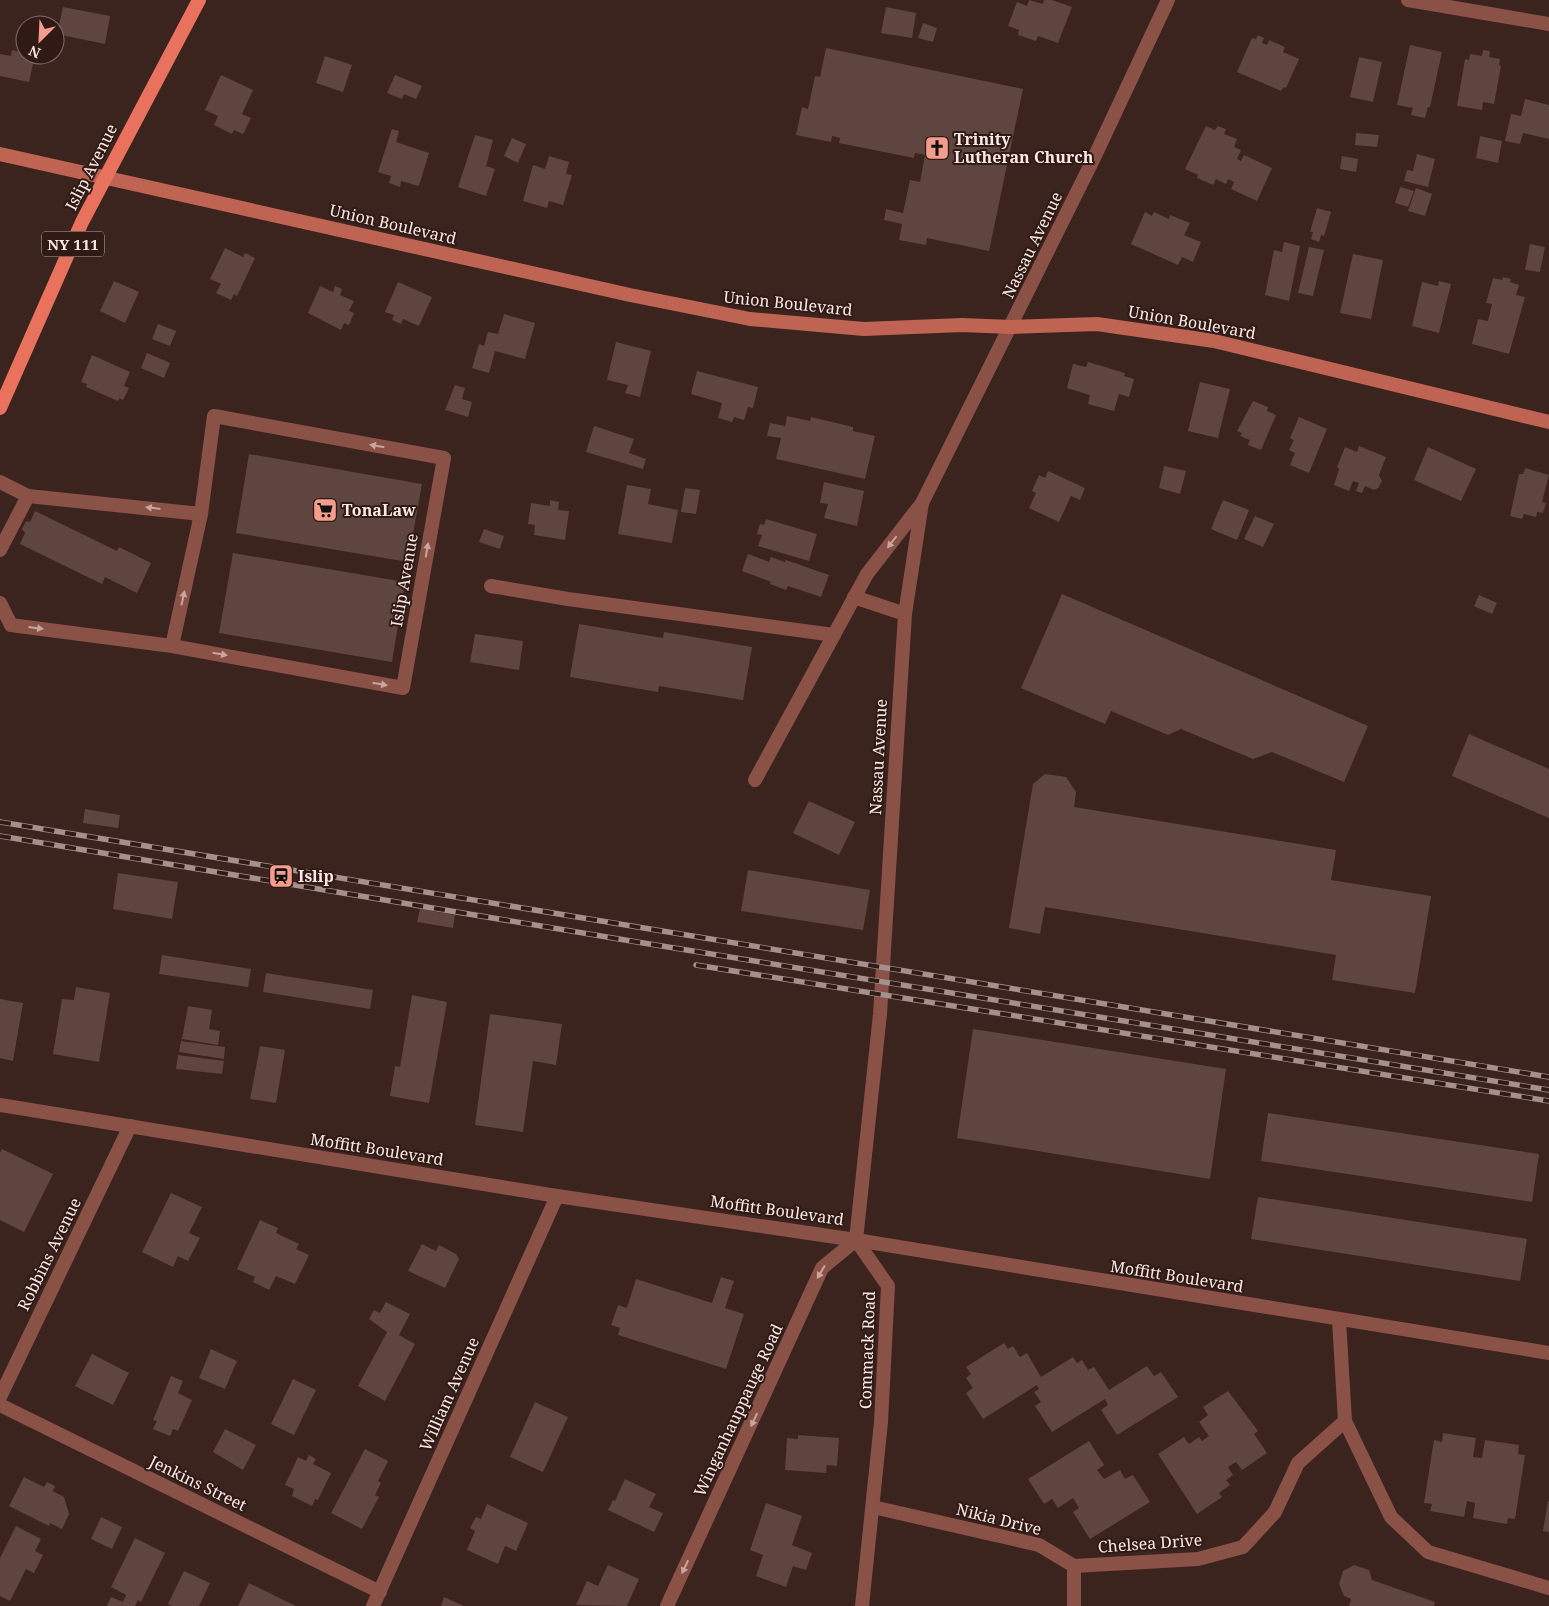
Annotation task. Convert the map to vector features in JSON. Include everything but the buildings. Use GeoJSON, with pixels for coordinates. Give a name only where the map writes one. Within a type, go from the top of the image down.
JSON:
{"type":"FeatureCollection","features":[{"type":"Feature","properties":{"kind":"main road","name":"Islip Avenue"},"geometry":{"type":"LineString","coordinates":[[0,408],[82,222],[199,0]]}},
{"type":"Feature","properties":{"kind":"main road","name":"Union Boulevard"},"geometry":{"type":"LineString","coordinates":[[0,154],[620,293],[750,319],[864,329],[962,325],[1011,327],[1097,324],[1214,341],[1549,422]]}},
{"type":"Feature","properties":{"kind":"street","name":"Nassau Avenue"},"geometry":{"type":"LineString","coordinates":[[755,780],[867,574],[922,503],[1093,160],[1168,0]]}},
{"type":"Feature","properties":{"kind":"street"},"geometry":{"type":"LineString","coordinates":[[1408,0],[1549,24]]}},
{"type":"Feature","properties":{"kind":"street","name":"Islip Avenue"},"geometry":{"type":"LineString","coordinates":[[172,646],[402,688],[444,458],[214,416],[201,514]]}},
{"type":"Feature","properties":{"kind":"street"},"geometry":{"type":"LineString","coordinates":[[0,482],[28,496],[201,514],[172,646],[12,625],[0,603]]}},
{"type":"Feature","properties":{"kind":"street"},"geometry":{"type":"LineString","coordinates":[[0,550],[4,532],[28,496]]}},
{"type":"Feature","properties":{"kind":"street","name":"Nassau Avenue"},"geometry":{"type":"LineString","coordinates":[[856,1240],[880,1014],[905,614],[922,503]]}},
{"type":"Feature","properties":{"kind":"street"},"geometry":{"type":"LineString","coordinates":[[491,586],[834,635]]}},
{"type":"Feature","properties":{"kind":"street"},"geometry":{"type":"LineString","coordinates":[[854,597],[905,614]]}},
{"type":"Feature","properties":{"kind":"street","name":"Moffitt Boulevard"},"geometry":{"type":"LineString","coordinates":[[0,1105],[557,1196],[856,1240],[1549,1353]]}},
{"type":"Feature","properties":{"kind":"street","name":"Robbins Avenue"},"geometry":{"type":"LineString","coordinates":[[0,1397],[130,1126]]}},
{"type":"Feature","properties":{"kind":"street","name":"William Avenue"},"geometry":{"type":"LineString","coordinates":[[373,1606],[557,1196]]}},
{"type":"Feature","properties":{"kind":"street","name":"Commack Road"},"geometry":{"type":"LineString","coordinates":[[856,1240],[888,1286],[881,1422],[862,1606]]}},
{"type":"Feature","properties":{"kind":"street","name":"Winganhauppauge Road"},"geometry":{"type":"LineString","coordinates":[[667,1606],[822,1268],[856,1240]]}},
{"type":"Feature","properties":{"kind":"street"},"geometry":{"type":"LineString","coordinates":[[1339,1320],[1345,1421],[1391,1517],[1428,1552],[1549,1588]]}},
{"type":"Feature","properties":{"kind":"street","name":"Jenkins Street"},"geometry":{"type":"LineString","coordinates":[[0,1405],[380,1592]]}},
{"type":"Feature","properties":{"kind":"street","name":"Chelsea Drive"},"geometry":{"type":"LineString","coordinates":[[1074,1566],[1198,1559],[1244,1547],[1276,1512],[1298,1463],[1345,1421]]}},
{"type":"Feature","properties":{"kind":"street","name":"Nikia Drive"},"geometry":{"type":"LineString","coordinates":[[872,1507],[1039,1545],[1074,1566]]}},
{"type":"Feature","properties":{"kind":"street"},"geometry":{"type":"LineString","coordinates":[[1074,1566],[1074,1606]]}},
{"type":"Feature","properties":{"kind":"railway"},"geometry":{"type":"LineString","coordinates":[[0,822],[1549,1077]]}},
{"type":"Feature","properties":{"kind":"railway"},"geometry":{"type":"LineString","coordinates":[[0,836],[631,941],[1549,1090]]}},
{"type":"Feature","properties":{"kind":"railway"},"geometry":{"type":"LineString","coordinates":[[696,965],[1549,1101]]}},
{"type":"Feature","properties":{"kind":"place","name":"Trinity Lutheran Church"},"geometry":{"type":"Point","coordinates":[937,148]}},
{"type":"Feature","properties":{"kind":"place","name":"TonaLaw"},"geometry":{"type":"Point","coordinates":[325,510]}},
{"type":"Feature","properties":{"kind":"place","name":"Islip"},"geometry":{"type":"Point","coordinates":[281,876]}}]}
